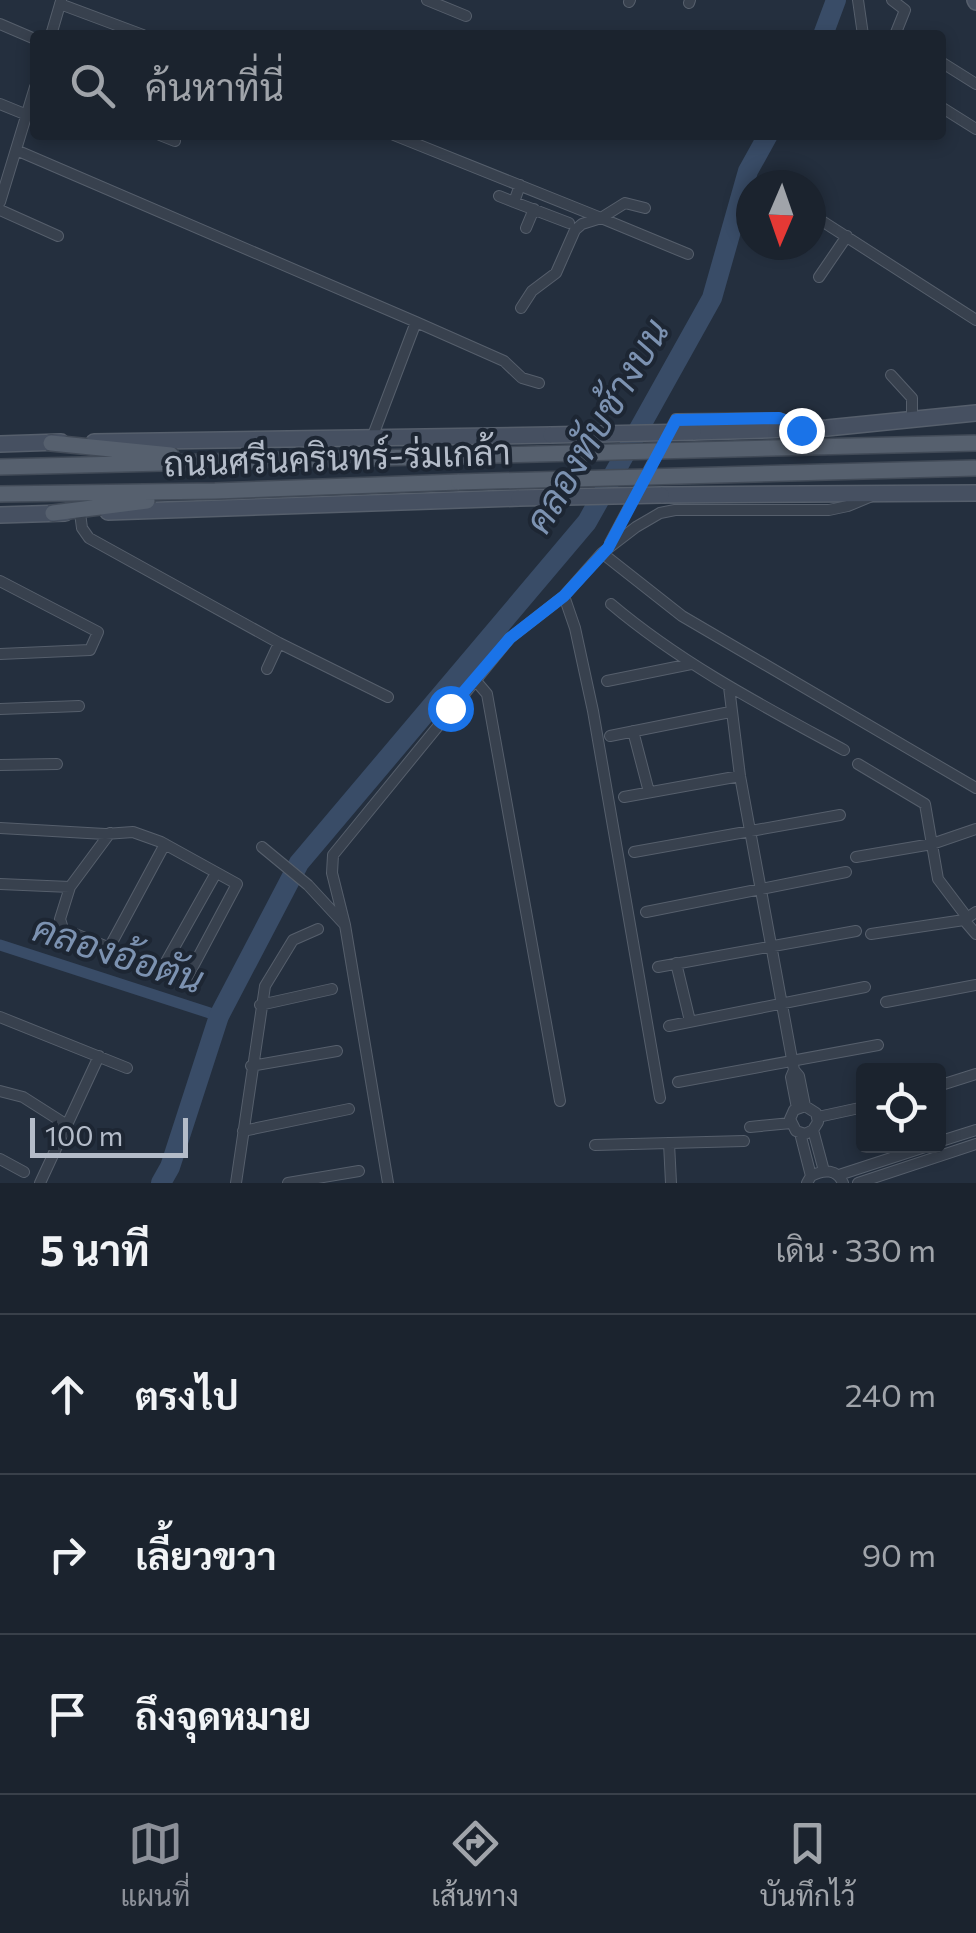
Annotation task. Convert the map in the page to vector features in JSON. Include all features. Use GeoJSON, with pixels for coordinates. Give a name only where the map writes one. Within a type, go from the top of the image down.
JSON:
{"type":"FeatureCollection","features":[{"type":"Feature","properties":{"kind":"main road","name":"ถนนศรีนครินทร์-ร่มเกล้า"},"geometry":{"type":"LineString","coordinates":[[0,444],[808,429],[976,414]]}},
{"type":"Feature","properties":{"kind":"main road"},"geometry":{"type":"LineString","coordinates":[[50,442],[234,462]]}},
{"type":"Feature","properties":{"kind":"main road","name":"ถนนศรีนครินทร์-ร่มเกล้า"},"geometry":{"type":"LineString","coordinates":[[0,467],[976,444]]}},
{"type":"Feature","properties":{"kind":"main road","name":"ถนนศรีนครินทร์-ร่มเกล้า"},"geometry":{"type":"LineString","coordinates":[[0,494],[215,492],[976,468]]}},
{"type":"Feature","properties":{"kind":"main road"},"geometry":{"type":"LineString","coordinates":[[53,513],[215,492]]}},
{"type":"Feature","properties":{"kind":"main road","name":"ถนนศรีนครินทร์-ร่มเกล้า"},"geometry":{"type":"LineString","coordinates":[[0,515],[661,495],[830,502],[878,493],[976,495]]}},
{"type":"Feature","properties":{"kind":"street"},"geometry":{"type":"LineString","coordinates":[[427,0],[466,16]]}},
{"type":"Feature","properties":{"kind":"street"},"geometry":{"type":"LineString","coordinates":[[858,0],[862,30]]}},
{"type":"Feature","properties":{"kind":"street"},"geometry":{"type":"LineString","coordinates":[[892,0],[905,10],[897,30]]}},
{"type":"Feature","properties":{"kind":"street"},"geometry":{"type":"LineString","coordinates":[[52,30],[61,2],[131,30]]}},
{"type":"Feature","properties":{"kind":"street"},"geometry":{"type":"LineString","coordinates":[[0,24],[30,37]]}},
{"type":"Feature","properties":{"kind":"street"},"geometry":{"type":"LineString","coordinates":[[946,65],[976,84]]}},
{"type":"Feature","properties":{"kind":"street"},"geometry":{"type":"LineString","coordinates":[[30,103],[1,198],[58,236]]}},
{"type":"Feature","properties":{"kind":"street"},"geometry":{"type":"LineString","coordinates":[[0,104],[26,115]]}},
{"type":"Feature","properties":{"kind":"street"},"geometry":{"type":"LineString","coordinates":[[946,110],[976,128]]}},
{"type":"Feature","properties":{"kind":"street"},"geometry":{"type":"LineString","coordinates":[[407,140],[688,254]]}},
{"type":"Feature","properties":{"kind":"street"},"geometry":{"type":"LineString","coordinates":[[16,150],[504,361],[522,378],[539,382]]}},
{"type":"Feature","properties":{"kind":"street"},"geometry":{"type":"LineString","coordinates":[[514,202],[520,185]]}},
{"type":"Feature","properties":{"kind":"street"},"geometry":{"type":"LineString","coordinates":[[499,196],[569,223]]}},
{"type":"Feature","properties":{"kind":"street"},"geometry":{"type":"LineString","coordinates":[[521,308],[532,290],[556,273],[575,230],[582,224],[601,218],[624,203],[645,208]]}},
{"type":"Feature","properties":{"kind":"street"},"geometry":{"type":"LineString","coordinates":[[526,228],[534,210]]}},
{"type":"Feature","properties":{"kind":"street"},"geometry":{"type":"LineString","coordinates":[[826,223],[976,320]]}},
{"type":"Feature","properties":{"kind":"street"},"geometry":{"type":"LineString","coordinates":[[819,277],[847,236]]}},
{"type":"Feature","properties":{"kind":"street"},"geometry":{"type":"LineString","coordinates":[[372,438],[416,322]]}},
{"type":"Feature","properties":{"kind":"street"},"geometry":{"type":"LineString","coordinates":[[891,375],[912,398],[912,420]]}},
{"type":"Feature","properties":{"kind":"street"},"geometry":{"type":"LineString","coordinates":[[388,1183],[332,856],[510,638],[564,596],[605,550],[676,420],[779,418],[808,429]]}},
{"type":"Feature","properties":{"kind":"street"},"geometry":{"type":"LineString","coordinates":[[605,550],[649,519],[675,510],[830,502]]}},
{"type":"Feature","properties":{"kind":"street"},"geometry":{"type":"LineString","coordinates":[[80,513],[82,528],[89,538],[388,698]]}},
{"type":"Feature","properties":{"kind":"street"},"geometry":{"type":"LineString","coordinates":[[605,550],[682,616],[976,788]]}},
{"type":"Feature","properties":{"kind":"street"},"geometry":{"type":"LineString","coordinates":[[0,581],[98,632],[90,650],[1,653]]}},
{"type":"Feature","properties":{"kind":"street"},"geometry":{"type":"LineString","coordinates":[[564,596],[593,710],[660,1098]]}},
{"type":"Feature","properties":{"kind":"street"},"geometry":{"type":"LineString","coordinates":[[611,604],[692,664],[844,750]]}},
{"type":"Feature","properties":{"kind":"street"},"geometry":{"type":"LineString","coordinates":[[267,669],[279,643]]}},
{"type":"Feature","properties":{"kind":"street"},"geometry":{"type":"LineString","coordinates":[[606,681],[692,664]]}},
{"type":"Feature","properties":{"kind":"street"},"geometry":{"type":"LineString","coordinates":[[476,681],[487,694],[560,1101]]}},
{"type":"Feature","properties":{"kind":"street"},"geometry":{"type":"LineString","coordinates":[[729,687],[740,776],[793,1067],[791,1077],[801,1107]]}},
{"type":"Feature","properties":{"kind":"street"},"geometry":{"type":"LineString","coordinates":[[0,709],[79,706]]}},
{"type":"Feature","properties":{"kind":"street"},"geometry":{"type":"LineString","coordinates":[[610,736],[730,712]]}},
{"type":"Feature","properties":{"kind":"street"},"geometry":{"type":"LineString","coordinates":[[633,731],[648,792]]}},
{"type":"Feature","properties":{"kind":"street"},"geometry":{"type":"LineString","coordinates":[[0,765],[56,764]]}},
{"type":"Feature","properties":{"kind":"street"},"geometry":{"type":"LineString","coordinates":[[858,764],[924,804],[938,879],[968,916],[976,934]]}},
{"type":"Feature","properties":{"kind":"street"},"geometry":{"type":"LineString","coordinates":[[624,797],[740,776]]}},
{"type":"Feature","properties":{"kind":"street"},"geometry":{"type":"LineString","coordinates":[[634,852],[840,815]]}},
{"type":"Feature","properties":{"kind":"street"},"geometry":{"type":"LineString","coordinates":[[0,828],[134,832],[165,844],[236,884],[188,976],[108,948],[60,926],[70,887],[110,833]]}},
{"type":"Feature","properties":{"kind":"street"},"geometry":{"type":"LineString","coordinates":[[856,858],[932,844],[976,829]]}},
{"type":"Feature","properties":{"kind":"street"},"geometry":{"type":"LineString","coordinates":[[108,948],[165,844]]}},
{"type":"Feature","properties":{"kind":"street"},"geometry":{"type":"LineString","coordinates":[[262,847],[308,885],[345,925]]}},
{"type":"Feature","properties":{"kind":"street"},"geometry":{"type":"LineString","coordinates":[[646,912],[846,872]]}},
{"type":"Feature","properties":{"kind":"street"},"geometry":{"type":"LineString","coordinates":[[162,969],[216,873]]}},
{"type":"Feature","properties":{"kind":"street"},"geometry":{"type":"LineString","coordinates":[[0,884],[70,887]]}},
{"type":"Feature","properties":{"kind":"street"},"geometry":{"type":"LineString","coordinates":[[871,934],[968,916]]}},
{"type":"Feature","properties":{"kind":"street"},"geometry":{"type":"LineString","coordinates":[[236,1183],[265,986],[293,940],[318,929]]}},
{"type":"Feature","properties":{"kind":"street"},"geometry":{"type":"LineString","coordinates":[[658,966],[856,931]]}},
{"type":"Feature","properties":{"kind":"street"},"geometry":{"type":"LineString","coordinates":[[676,964],[690,1022]]}},
{"type":"Feature","properties":{"kind":"street"},"geometry":{"type":"LineString","coordinates":[[886,1002],[976,986]]}},
{"type":"Feature","properties":{"kind":"street"},"geometry":{"type":"LineString","coordinates":[[668,1026],[866,987]]}},
{"type":"Feature","properties":{"kind":"street"},"geometry":{"type":"LineString","coordinates":[[260,1005],[332,989]]}},
{"type":"Feature","properties":{"kind":"street"},"geometry":{"type":"LineString","coordinates":[[0,1017],[127,1068]]}},
{"type":"Feature","properties":{"kind":"street"},"geometry":{"type":"LineString","coordinates":[[678,1082],[793,1067],[878,1045]]}},
{"type":"Feature","properties":{"kind":"street"},"geometry":{"type":"LineString","coordinates":[[251,1066],[337,1051]]}},
{"type":"Feature","properties":{"kind":"street"},"geometry":{"type":"LineString","coordinates":[[40,1183],[99,1056]]}},
{"type":"Feature","properties":{"kind":"street"},"geometry":{"type":"LineString","coordinates":[[946,1083],[976,1074]]}},
{"type":"Feature","properties":{"kind":"street"},"geometry":{"type":"LineString","coordinates":[[0,1091],[22,1097],[67,1125]]}},
{"type":"Feature","properties":{"kind":"street"},"geometry":{"type":"LineString","coordinates":[[818,1117],[814,1110],[801,1107],[791,1114],[791,1123],[800,1133],[809,1179],[824,1171]]}},
{"type":"Feature","properties":{"kind":"street"},"geometry":{"type":"LineString","coordinates":[[818,1117],[856,1109]]}},
{"type":"Feature","properties":{"kind":"street"},"geometry":{"type":"LineString","coordinates":[[243,1130],[349,1110]]}},
{"type":"Feature","properties":{"kind":"street"},"geometry":{"type":"LineString","coordinates":[[818,1117],[813,1130],[824,1171],[841,1179],[910,1153]]}},
{"type":"Feature","properties":{"kind":"street"},"geometry":{"type":"LineString","coordinates":[[750,1126],[791,1123]]}},
{"type":"Feature","properties":{"kind":"street"},"geometry":{"type":"LineString","coordinates":[[800,1133],[813,1130]]}},
{"type":"Feature","properties":{"kind":"street"},"geometry":{"type":"LineString","coordinates":[[946,1139],[976,1130]]}},
{"type":"Feature","properties":{"kind":"street"},"geometry":{"type":"LineString","coordinates":[[595,1144],[744,1141]]}},
{"type":"Feature","properties":{"kind":"street"},"geometry":{"type":"LineString","coordinates":[[670,1143],[672,1183]]}},
{"type":"Feature","properties":{"kind":"street"},"geometry":{"type":"LineString","coordinates":[[858,1183],[976,1144]]}},
{"type":"Feature","properties":{"kind":"street"},"geometry":{"type":"LineString","coordinates":[[0,1159],[24,1172]]}},
{"type":"Feature","properties":{"kind":"street"},"geometry":{"type":"LineString","coordinates":[[288,1183],[359,1171]]}},
{"type":"Feature","properties":{"kind":"waterway","name":"คลองทับช้างบน"},"geometry":{"type":"LineString","coordinates":[[825,30],[836,0]]}},
{"type":"Feature","properties":{"kind":"waterway","name":"คลองทับช้างบน"},"geometry":{"type":"LineString","coordinates":[[161,1183],[170,1167],[219,1016],[299,863],[587,522],[712,298],[748,171],[765,140]]}},
{"type":"Feature","properties":{"kind":"waterway","name":"คลองอ้อตัน"},"geometry":{"type":"LineString","coordinates":[[0,945],[219,1016]]}},
{"type":"Feature","properties":{"kind":"route"},"geometry":{"type":"LineString","coordinates":[[450,708],[510,638],[564,596],[608,548],[676,420],[779,418],[808,429],[801,430]]}}]}
